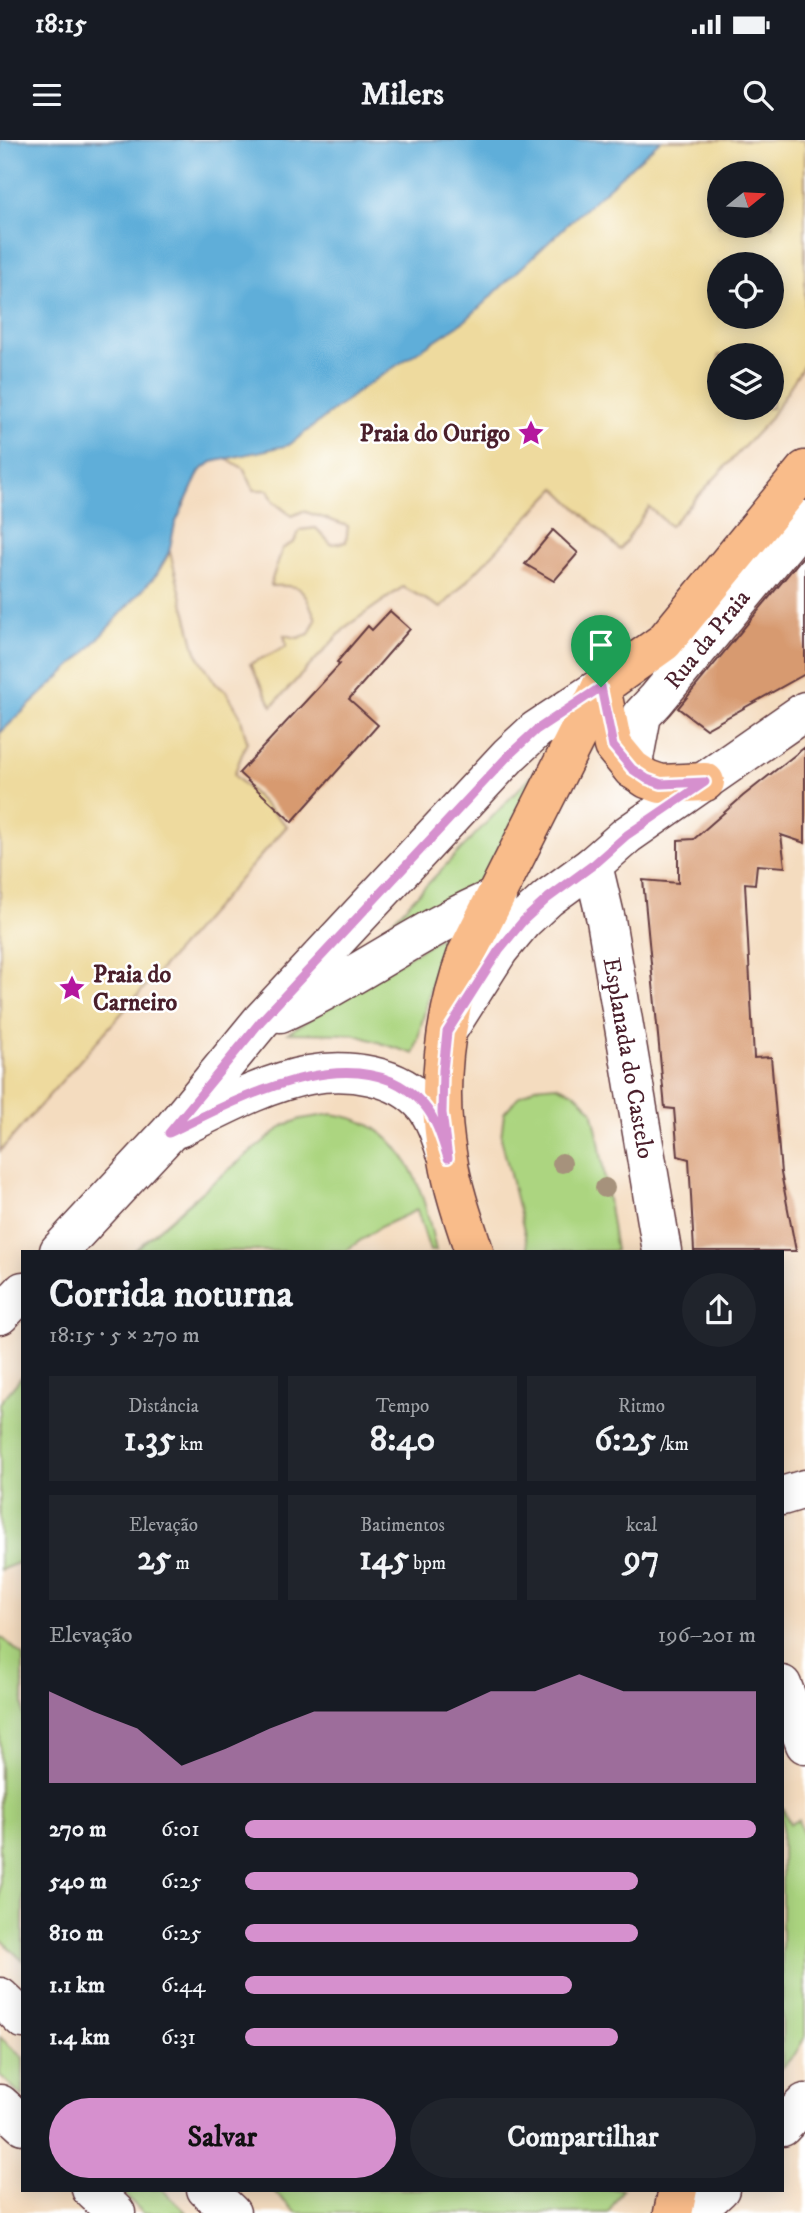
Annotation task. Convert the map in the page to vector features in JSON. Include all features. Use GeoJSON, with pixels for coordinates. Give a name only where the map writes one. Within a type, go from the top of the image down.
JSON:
{"type":"FeatureCollection","features":[{"type":"Feature","properties":{"kind":"main road"},"geometry":{"type":"LineString","coordinates":[[474,1250],[458,1205],[442,1113],[447,1032],[454,992],[467,953],[601,687],[664,642],[805,470]]}},
{"type":"Feature","properties":{"kind":"main road"},"geometry":{"type":"LineString","coordinates":[[601,687],[613,746],[632,769],[661,784],[705,782]]}},
{"type":"Feature","properties":{"kind":"main road"},"geometry":{"type":"LineString","coordinates":[[673,2213],[677,2192]]}},
{"type":"Feature","properties":{"kind":"street","name":"Rua da Praia"},"geometry":{"type":"LineString","coordinates":[[632,769],[642,715],[805,520]]}},
{"type":"Feature","properties":{"kind":"street"},"geometry":{"type":"LineString","coordinates":[[60,1250],[169,1133],[261,1021],[509,755],[536,730],[601,687]]}},
{"type":"Feature","properties":{"kind":"street"},"geometry":{"type":"LineString","coordinates":[[447,1032],[499,950],[523,921],[548,898],[593,865],[627,835],[805,711]]}},
{"type":"Feature","properties":{"kind":"street","name":"Esplanada do Castelo"},"geometry":{"type":"LineString","coordinates":[[593,865],[606,920],[662,1250]]}},
{"type":"Feature","properties":{"kind":"street"},"geometry":{"type":"LineString","coordinates":[[261,1021],[310,1000],[467,909],[496,897]]}},
{"type":"Feature","properties":{"kind":"street"},"geometry":{"type":"LineString","coordinates":[[169,1133],[254,1092],[309,1075],[358,1074],[396,1083],[412,1093],[437,1126],[448,1158]]}},
{"type":"Feature","properties":{"kind":"street"},"geometry":{"type":"LineString","coordinates":[[0,1315],[21,1293]]}},
{"type":"Feature","properties":{"kind":"street"},"geometry":{"type":"LineString","coordinates":[[784,1495],[805,1489]]}},
{"type":"Feature","properties":{"kind":"street"},"geometry":{"type":"LineString","coordinates":[[784,1690],[805,1744]]}},
{"type":"Feature","properties":{"kind":"street"},"geometry":{"type":"LineString","coordinates":[[0,1997],[21,2017]]}},
{"type":"Feature","properties":{"kind":"street"},"geometry":{"type":"LineString","coordinates":[[784,2125],[805,2103]]}},
{"type":"Feature","properties":{"kind":"street"},"geometry":{"type":"LineString","coordinates":[[0,2104],[21,2123]]}},
{"type":"Feature","properties":{"kind":"street"},"geometry":{"type":"LineString","coordinates":[[94,2192],[116,2213]]}},
{"type":"Feature","properties":{"kind":"street"},"geometry":{"type":"LineString","coordinates":[[209,2192],[231,2213]]}},
{"type":"Feature","properties":{"kind":"street"},"geometry":{"type":"LineString","coordinates":[[694,2213],[717,2192]]}},
{"type":"Feature","properties":{"kind":"green space"},"geometry":{"type":"Polygon","coordinates":[[[539,768],[481,886],[351,964],[539,768]]]}},
{"type":"Feature","properties":{"kind":"green space"},"geometry":{"type":"Polygon","coordinates":[[[459,925],[433,978],[414,1054],[353,1034],[288,1033],[459,925]]]}},
{"type":"Feature","properties":{"kind":"green space"},"geometry":{"type":"Polygon","coordinates":[[[556,1085],[574,1092],[592,1110],[616,1250],[529,1250],[501,1138],[504,1113],[518,1097],[535,1087],[556,1085]]]}},
{"type":"Feature","properties":{"kind":"green space"},"geometry":{"type":"Polygon","coordinates":[[[332,1114],[360,1121],[385,1136],[408,1164],[416,1180],[436,1250],[430,1250],[417,1210],[380,1227],[346,1250],[135,1250],[283,1126],[301,1119],[332,1114]]]}},
{"type":"Feature","properties":{"kind":"green space"},"geometry":{"type":"Polygon","coordinates":[[[21,1377],[21,1562],[0,1570],[0,1403],[21,1377]]]}},
{"type":"Feature","properties":{"kind":"green space"},"geometry":{"type":"Polygon","coordinates":[[[0,1636],[21,1654],[21,1959],[0,1939],[0,1636]]]}},
{"type":"Feature","properties":{"kind":"green space"},"geometry":{"type":"Polygon","coordinates":[[[784,1811],[790,1824],[798,1820],[805,1840],[805,2037],[784,2066],[784,1811]]]}},
{"type":"Feature","properties":{"kind":"green space"},"geometry":{"type":"Polygon","coordinates":[[[0,2037],[21,2056],[21,2095],[0,2075],[0,2037]]]}},
{"type":"Feature","properties":{"kind":"green space"},"geometry":{"type":"Polygon","coordinates":[[[122,2192],[165,2192],[187,2213],[143,2213],[122,2192]]]}},
{"type":"Feature","properties":{"kind":"green space"},"geometry":{"type":"Polygon","coordinates":[[[274,2192],[621,2192],[608,2213],[297,2213],[274,2192]]]}},
{"type":"Feature","properties":{"kind":"sand","name":"Praia do Ourigo"},"geometry":{"type":"Polygon","coordinates":[[[535,140],[805,140],[805,363],[784,396],[784,343],[707,343],[707,420],[769,420],[670,526],[649,507],[620,550],[556,488],[441,608],[403,587],[347,626],[272,706],[250,664],[287,646],[284,635],[298,638],[309,634],[316,619],[301,590],[291,586],[271,586],[282,549],[294,542],[300,530],[316,528],[331,544],[346,542],[348,526],[303,511],[292,516],[274,502],[268,490],[254,490],[244,469],[226,458],[535,140]]]}},
{"type":"Feature","properties":{"kind":"sand","name":"Praia do Carneiro"},"geometry":{"type":"Polygon","coordinates":[[[170,552],[196,652],[216,684],[226,691],[240,715],[247,741],[234,775],[287,826],[0,1151],[0,733],[84,654],[157,574],[170,552]]]}},
{"type":"Feature","properties":{"kind":"water"},"geometry":{"type":"Polygon","coordinates":[[[0,140],[661,140],[466,320],[361,389],[289,445],[212,462],[200,471],[175,524],[169,552],[157,574],[84,654],[0,733],[0,140]]]}},
{"type":"Feature","properties":{"kind":"building"},"geometry":{"type":"Polygon","coordinates":[[[553,530],[578,553],[554,581],[525,564],[553,530]]]}},
{"type":"Feature","properties":{"kind":"building"},"geometry":{"type":"Polygon","coordinates":[[[805,554],[805,674],[706,729],[678,708],[805,554]]]}},
{"type":"Feature","properties":{"kind":"building"},"geometry":{"type":"Polygon","coordinates":[[[390,611],[410,629],[349,699],[378,725],[292,822],[239,773],[340,664],[337,662],[368,626],[372,630],[390,611]]]}},
{"type":"Feature","properties":{"kind":"building"},"geometry":{"type":"Polygon","coordinates":[[[805,747],[805,843],[781,835],[785,867],[757,865],[755,884],[745,883],[754,1058],[771,1057],[781,1173],[796,1251],[694,1250],[689,1159],[678,1156],[674,1109],[665,1108],[643,880],[678,883],[678,840],[694,839],[805,747]]]}},
{"type":"Feature","properties":{"kind":"place","name":"Praia do Ourigo"},"geometry":{"type":"Point","coordinates":[531,433]}},
{"type":"Feature","properties":{"kind":"place","name":"Praia do Carneiro"},"geometry":{"type":"Point","coordinates":[72,988]}},
{"type":"Feature","properties":{"kind":"route"},"geometry":{"type":"LineString","coordinates":[[601,687],[613,746],[632,769],[661,784],[705,782],[627,835],[593,865],[548,898],[523,921],[483,973],[447,1032],[442,1113],[448,1158],[437,1126],[412,1093],[396,1083],[358,1074],[309,1075],[254,1092],[169,1133],[261,1021],[509,755],[536,730],[601,687]]}}]}
